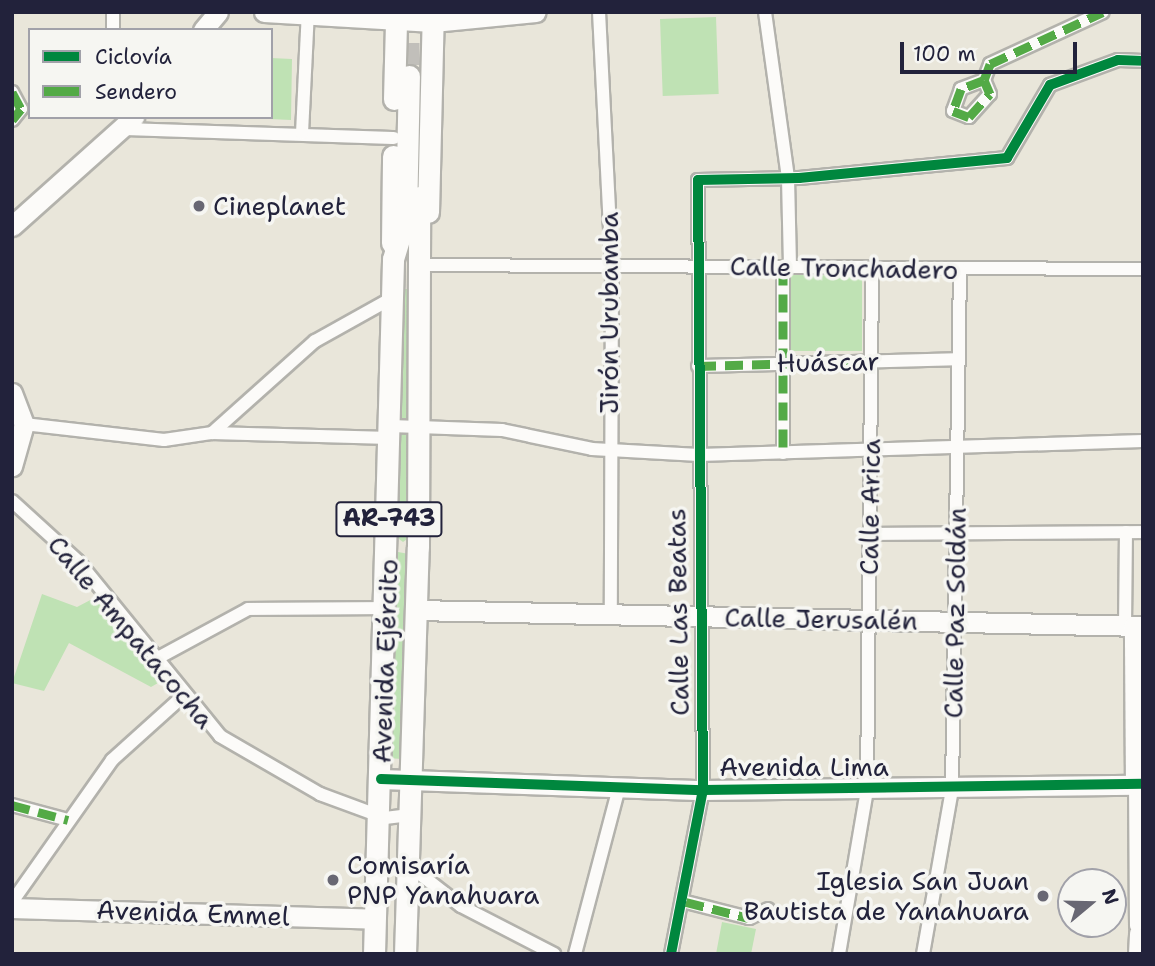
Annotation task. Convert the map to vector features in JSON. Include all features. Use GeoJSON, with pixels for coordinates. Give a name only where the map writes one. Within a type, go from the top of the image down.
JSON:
{"type":"FeatureCollection","features":[{"type":"Feature","properties":{"kind":"main road"},"geometry":{"type":"LineString","coordinates":[[418,228],[428,216],[433,17]]}},
{"type":"Feature","properties":{"kind":"main road"},"geometry":{"type":"LineString","coordinates":[[393,259],[396,21]]}},
{"type":"Feature","properties":{"kind":"main road","name":"Avenida Ejército"},"geometry":{"type":"LineString","coordinates":[[374,954],[389,546],[393,259],[406,216],[416,76],[418,547],[405,954]]}},
{"type":"Feature","properties":{"kind":"main road"},"geometry":{"type":"LineString","coordinates":[[389,546],[418,547]]}},
{"type":"Feature","properties":{"kind":"street"},"geometry":{"type":"LineString","coordinates":[[206,28],[218,12]]}},
{"type":"Feature","properties":{"kind":"street"},"geometry":{"type":"LineString","coordinates":[[264,12],[396,21],[536,12]]}},
{"type":"Feature","properties":{"kind":"street","name":"Jirón Urubamba"},"geometry":{"type":"LineString","coordinates":[[599,12],[612,266],[611,615]]}},
{"type":"Feature","properties":{"kind":"street"},"geometry":{"type":"LineString","coordinates":[[765,12],[788,178],[783,453]]}},
{"type":"Feature","properties":{"kind":"street"},"geometry":{"type":"LineString","coordinates":[[984,80],[990,64],[1103,12]]}},
{"type":"Feature","properties":{"kind":"street"},"geometry":{"type":"LineString","coordinates":[[302,133],[308,14]]}},
{"type":"Feature","properties":{"kind":"street"},"geometry":{"type":"LineString","coordinates":[[788,178],[1007,158],[1049,85],[1108,63],[1143,61]]}},
{"type":"Feature","properties":{"kind":"street"},"geometry":{"type":"LineString","coordinates":[[12,92],[21,109],[12,120]]}},
{"type":"Feature","properties":{"kind":"street"},"geometry":{"type":"LineString","coordinates":[[12,226],[129,123],[394,138]]}},
{"type":"Feature","properties":{"kind":"street","name":"Calle Las Beatas"},"geometry":{"type":"LineString","coordinates":[[671,954],[686,902],[703,790],[696,266],[698,180],[788,178]]}},
{"type":"Feature","properties":{"kind":"street","name":"Calle Tronchadero"},"geometry":{"type":"LineString","coordinates":[[418,265],[1143,269]]}},
{"type":"Feature","properties":{"kind":"street","name":"Calle Arica"},"geometry":{"type":"LineString","coordinates":[[839,954],[867,791],[873,269]]}},
{"type":"Feature","properties":{"kind":"street","name":"Calle Paz Soldán"},"geometry":{"type":"LineString","coordinates":[[923,954],[952,789],[960,270]]}},
{"type":"Feature","properties":{"kind":"street"},"geometry":{"type":"LineString","coordinates":[[212,433],[315,341],[394,297]]}},
{"type":"Feature","properties":{"kind":"street","name":"Huáscar"},"geometry":{"type":"LineString","coordinates":[[698,366],[959,359]]}},
{"type":"Feature","properties":{"kind":"street"},"geometry":{"type":"LineString","coordinates":[[12,393],[24,424],[12,466]]}},
{"type":"Feature","properties":{"kind":"street"},"geometry":{"type":"LineString","coordinates":[[24,424],[164,440],[212,433],[391,432],[418,425],[502,430],[610,450],[699,455],[957,449],[1143,441]]}},
{"type":"Feature","properties":{"kind":"street","name":"Calle Ampatacocha"},"geometry":{"type":"LineString","coordinates":[[12,501],[78,561],[183,696],[220,736],[320,794],[379,816],[408,815]]}},
{"type":"Feature","properties":{"kind":"street"},"geometry":{"type":"LineString","coordinates":[[1126,532],[1134,626],[1139,785],[1139,910],[1135,954]]}},
{"type":"Feature","properties":{"kind":"street"},"geometry":{"type":"LineString","coordinates":[[870,534],[1143,532]]}},
{"type":"Feature","properties":{"kind":"street"},"geometry":{"type":"LineString","coordinates":[[156,659],[247,609],[386,608]]}},
{"type":"Feature","properties":{"kind":"street","name":"Calle Jerusalén"},"geometry":{"type":"LineString","coordinates":[[415,610],[1134,626]]}},
{"type":"Feature","properties":{"kind":"street"},"geometry":{"type":"LineString","coordinates":[[12,902],[112,760],[183,696]]}},
{"type":"Feature","properties":{"kind":"street","name":"Avenida Lima"},"geometry":{"type":"LineString","coordinates":[[381,779],[703,790],[867,791],[1139,785]]}},
{"type":"Feature","properties":{"kind":"street"},"geometry":{"type":"LineString","coordinates":[[575,954],[620,788]]}},
{"type":"Feature","properties":{"kind":"street"},"geometry":{"type":"LineString","coordinates":[[12,805],[68,820]]}},
{"type":"Feature","properties":{"kind":"street"},"geometry":{"type":"LineString","coordinates":[[407,863],[461,906],[554,954]]}},
{"type":"Feature","properties":{"kind":"street"},"geometry":{"type":"LineString","coordinates":[[686,902],[749,918],[768,909]]}},
{"type":"Feature","properties":{"kind":"street","name":"Avenida Emmel"},"geometry":{"type":"LineString","coordinates":[[12,908],[374,919]]}},
{"type":"Feature","properties":{"kind":"green space"},"geometry":{"type":"Polygon","coordinates":[[[716,17],[719,94],[663,96],[660,19],[716,17]]]}},
{"type":"Feature","properties":{"kind":"green space"},"geometry":{"type":"Polygon","coordinates":[[[273,58],[292,59],[291,120],[269,119],[273,119],[273,58]]]}},
{"type":"Feature","properties":{"kind":"green space"},"geometry":{"type":"Polygon","coordinates":[[[790,275],[862,275],[862,351],[790,351],[790,275]]]}},
{"type":"Feature","properties":{"kind":"green space"},"geometry":{"type":"Polygon","coordinates":[[[402,289],[414,289],[409,421],[400,422],[402,289]]]}},
{"type":"Feature","properties":{"kind":"green space"},"geometry":{"type":"Polygon","coordinates":[[[396,430],[411,430],[410,537],[403,542],[395,536],[396,430]]]}},
{"type":"Feature","properties":{"kind":"green space"},"geometry":{"type":"Polygon","coordinates":[[[398,552],[409,554],[402,759],[387,758],[398,552]]]}},
{"type":"Feature","properties":{"kind":"green space"},"geometry":{"type":"Polygon","coordinates":[[[42,594],[77,607],[98,596],[158,683],[151,687],[69,643],[44,691],[12,683],[42,594]]]}},
{"type":"Feature","properties":{"kind":"green space"},"geometry":{"type":"Polygon","coordinates":[[[722,922],[756,929],[751,954],[716,954],[722,922]]]}},
{"type":"Feature","properties":{"kind":"tunnel"},"geometry":{"type":"LineString","coordinates":[[409,12],[409,76]]}},
{"type":"Feature","properties":{"kind":"marked path"},"geometry":{"type":"LineString","coordinates":[[984,80],[961,89],[953,111],[969,117],[990,94],[984,80],[990,64],[1103,12]]}},
{"type":"Feature","properties":{"kind":"marked path"},"geometry":{"type":"LineString","coordinates":[[12,92],[21,109],[12,120]]}},
{"type":"Feature","properties":{"kind":"marked path"},"geometry":{"type":"LineString","coordinates":[[783,267],[783,453]]}},
{"type":"Feature","properties":{"kind":"marked path"},"geometry":{"type":"LineString","coordinates":[[698,366],[873,361]]}},
{"type":"Feature","properties":{"kind":"marked path"},"geometry":{"type":"LineString","coordinates":[[12,805],[68,820]]}},
{"type":"Feature","properties":{"kind":"marked path"},"geometry":{"type":"LineString","coordinates":[[686,902],[749,918],[768,909]]}},
{"type":"Feature","properties":{"kind":"cycle path"},"geometry":{"type":"LineString","coordinates":[[671,954],[703,790],[698,180],[799,178],[1007,158],[1050,85],[1118,60],[1143,61]]}},
{"type":"Feature","properties":{"kind":"cycle path"},"geometry":{"type":"LineString","coordinates":[[381,779],[703,790],[1143,784]]}},
{"type":"Feature","properties":{"kind":"place","name":"Cineplanet"},"geometry":{"type":"Point","coordinates":[199,206]}},
{"type":"Feature","properties":{"kind":"place","name":"Comisaría PNP Yanahuara"},"geometry":{"type":"Point","coordinates":[333,880]}},
{"type":"Feature","properties":{"kind":"place","name":"Iglesia San Juan Bautista de Yanahuara"},"geometry":{"type":"Point","coordinates":[1043,896]}}]}
